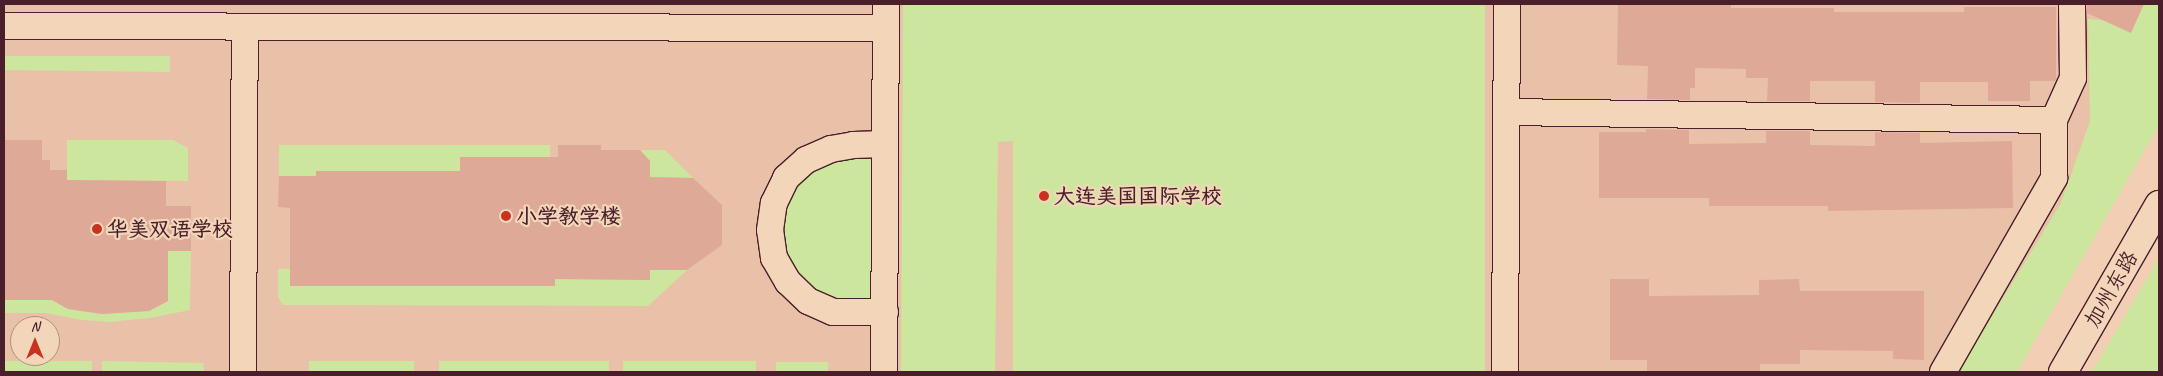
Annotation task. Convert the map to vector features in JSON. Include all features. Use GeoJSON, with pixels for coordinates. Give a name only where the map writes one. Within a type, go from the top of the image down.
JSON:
{"type":"FeatureCollection","features":[{"type":"Feature","properties":{"kind":"street"},"geometry":{"type":"LineString","coordinates":[[1506,372],[1507,4]]}},
{"type":"Feature","properties":{"kind":"street"},"geometry":{"type":"LineString","coordinates":[[1942,372],[2054,178],[2054,120],[2073,78],[2072,4]]}},
{"type":"Feature","properties":{"kind":"street"},"geometry":{"type":"LineString","coordinates":[[4,26],[245,27],[886,16],[884,372]]}},
{"type":"Feature","properties":{"kind":"street"},"geometry":{"type":"LineString","coordinates":[[243,372],[245,27]]}},
{"type":"Feature","properties":{"kind":"street"},"geometry":{"type":"LineString","coordinates":[[1507,112],[2054,120]]}},
{"type":"Feature","properties":{"kind":"street"},"geometry":{"type":"LineString","coordinates":[[885,144],[831,148],[806,160],[786,178],[774,203],[770,230],[774,258],[788,282],[808,301],[833,312],[885,312]]}},
{"type":"Feature","properties":{"kind":"street","name":"加州东路"},"geometry":{"type":"LineString","coordinates":[[2062,372],[2159,205]]}},
{"type":"Feature","properties":{"kind":"shaded area","name":"大连美国国际学校"},"geometry":{"type":"Polygon","coordinates":[[[4,4],[2159,4],[2159,65],[1983,372],[4,372],[4,4]]]}},
{"type":"Feature","properties":{"kind":"green space"},"geometry":{"type":"Polygon","coordinates":[[[903,4],[1485,4],[1485,372],[1013,372],[1013,141],[998,142],[995,372],[901,372],[903,4]]]}},
{"type":"Feature","properties":{"kind":"green space"},"geometry":{"type":"Polygon","coordinates":[[[2109,4],[2159,4],[2159,125],[2017,372],[1958,372],[2061,203],[2090,121],[2088,19],[2102,20],[2109,4]]]}},
{"type":"Feature","properties":{"kind":"green space"},"geometry":{"type":"Polygon","coordinates":[[[4,56],[170,56],[170,72],[4,70],[4,56]]]}},
{"type":"Feature","properties":{"kind":"green space"},"geometry":{"type":"Polygon","coordinates":[[[67,140],[173,140],[188,148],[188,181],[67,180],[67,140]]]}},
{"type":"Feature","properties":{"kind":"green space"},"geometry":{"type":"Polygon","coordinates":[[[885,144],[885,312],[833,312],[788,282],[774,203],[786,178],[885,144]]]}},
{"type":"Feature","properties":{"kind":"green space"},"geometry":{"type":"Polygon","coordinates":[[[279,145],[550,145],[550,157],[460,171],[316,171],[316,176],[279,176],[279,145]]]}},
{"type":"Feature","properties":{"kind":"green space"},"geometry":{"type":"Polygon","coordinates":[[[640,150],[665,150],[693,178],[650,177],[650,161],[640,150]]]}},
{"type":"Feature","properties":{"kind":"green space"},"geometry":{"type":"Polygon","coordinates":[[[168,251],[191,251],[190,310],[150,318],[109,322],[83,320],[45,313],[4,313],[4,300],[52,300],[68,309],[102,314],[149,311],[168,301],[168,251]]]}},
{"type":"Feature","properties":{"kind":"green space"},"geometry":{"type":"Polygon","coordinates":[[[2159,258],[2159,372],[2092,372],[2159,258]]]}},
{"type":"Feature","properties":{"kind":"green space"},"geometry":{"type":"Polygon","coordinates":[[[278,269],[290,269],[290,286],[555,286],[555,279],[649,280],[650,270],[687,270],[648,306],[283,305],[278,297],[278,269]]]}},
{"type":"Feature","properties":{"kind":"green space"},"geometry":{"type":"Polygon","coordinates":[[[4,361],[10,361],[10,366],[60,366],[60,361],[92,361],[92,372],[4,372],[4,361]]]}},
{"type":"Feature","properties":{"kind":"green space"},"geometry":{"type":"Polygon","coordinates":[[[102,361],[203,363],[204,372],[102,372],[102,361]]]}},
{"type":"Feature","properties":{"kind":"green space"},"geometry":{"type":"Polygon","coordinates":[[[309,361],[414,361],[414,372],[309,372],[309,361]]]}},
{"type":"Feature","properties":{"kind":"green space"},"geometry":{"type":"Polygon","coordinates":[[[439,361],[609,361],[609,372],[439,372],[439,361]]]}},
{"type":"Feature","properties":{"kind":"green space"},"geometry":{"type":"Polygon","coordinates":[[[623,361],[756,361],[756,372],[623,372],[623,361]]]}},
{"type":"Feature","properties":{"kind":"green space"},"geometry":{"type":"Polygon","coordinates":[[[776,362],[828,362],[828,372],[776,372],[776,362]]]}},
{"type":"Feature","properties":{"kind":"building"},"geometry":{"type":"Polygon","coordinates":[[[1618,4],[1731,4],[1731,8],[1834,8],[1834,12],[1964,12],[1964,7],[2056,7],[2056,79],[2055,81],[2030,81],[2030,101],[1988,101],[1988,82],[1920,82],[1920,103],[1875,102],[1875,81],[1810,81],[1810,101],[1767,101],[1768,78],[1746,78],[1746,69],[1695,68],[1695,88],[1690,88],[1690,100],[1647,99],[1648,66],[1617,65],[1618,4]]]}},
{"type":"Feature","properties":{"kind":"building"},"geometry":{"type":"Polygon","coordinates":[[[2087,4],[2144,4],[2131,33],[2087,13],[2087,4]]]}},
{"type":"Feature","properties":{"kind":"building"},"geometry":{"type":"Polygon","coordinates":[[[1646,129],[1689,130],[1689,144],[1766,143],[1766,131],[1810,131],[1810,145],[1875,146],[1875,132],[1920,133],[1920,143],[2012,141],[2013,208],[1828,211],[1828,206],[1709,206],[1709,198],[1599,198],[1599,132],[1646,132],[1646,129]]]}},
{"type":"Feature","properties":{"kind":"building","name":"华美双语学校"},"geometry":{"type":"Polygon","coordinates":[[[4,140],[42,140],[42,160],[50,160],[50,170],[67,170],[67,180],[166,181],[166,206],[191,206],[191,251],[168,251],[168,301],[149,311],[102,314],[68,309],[52,300],[4,300],[4,140]]]}},
{"type":"Feature","properties":{"kind":"building","name":"小学教学楼"},"geometry":{"type":"Polygon","coordinates":[[[558,145],[601,145],[601,150],[640,150],[650,161],[650,177],[693,178],[722,205],[722,245],[687,270],[650,270],[650,280],[555,279],[555,286],[290,286],[290,208],[278,207],[279,176],[316,176],[316,171],[460,171],[460,157],[558,157],[558,145]]]}},
{"type":"Feature","properties":{"kind":"building"},"geometry":{"type":"Polygon","coordinates":[[[1610,279],[1649,279],[1649,296],[1759,295],[1759,280],[1799,279],[1800,291],[1924,291],[1924,360],[1893,359],[1893,351],[1800,350],[1800,364],[1760,364],[1760,372],[1647,372],[1647,360],[1610,360],[1610,279]]]}},
{"type":"Feature","properties":{"kind":"place","name":"大连美国国际学校"},"geometry":{"type":"Point","coordinates":[1044,196]}},
{"type":"Feature","properties":{"kind":"place","name":"小学教学楼"},"geometry":{"type":"Point","coordinates":[506,216]}},
{"type":"Feature","properties":{"kind":"place","name":"华美双语学校"},"geometry":{"type":"Point","coordinates":[97,229]}}]}
